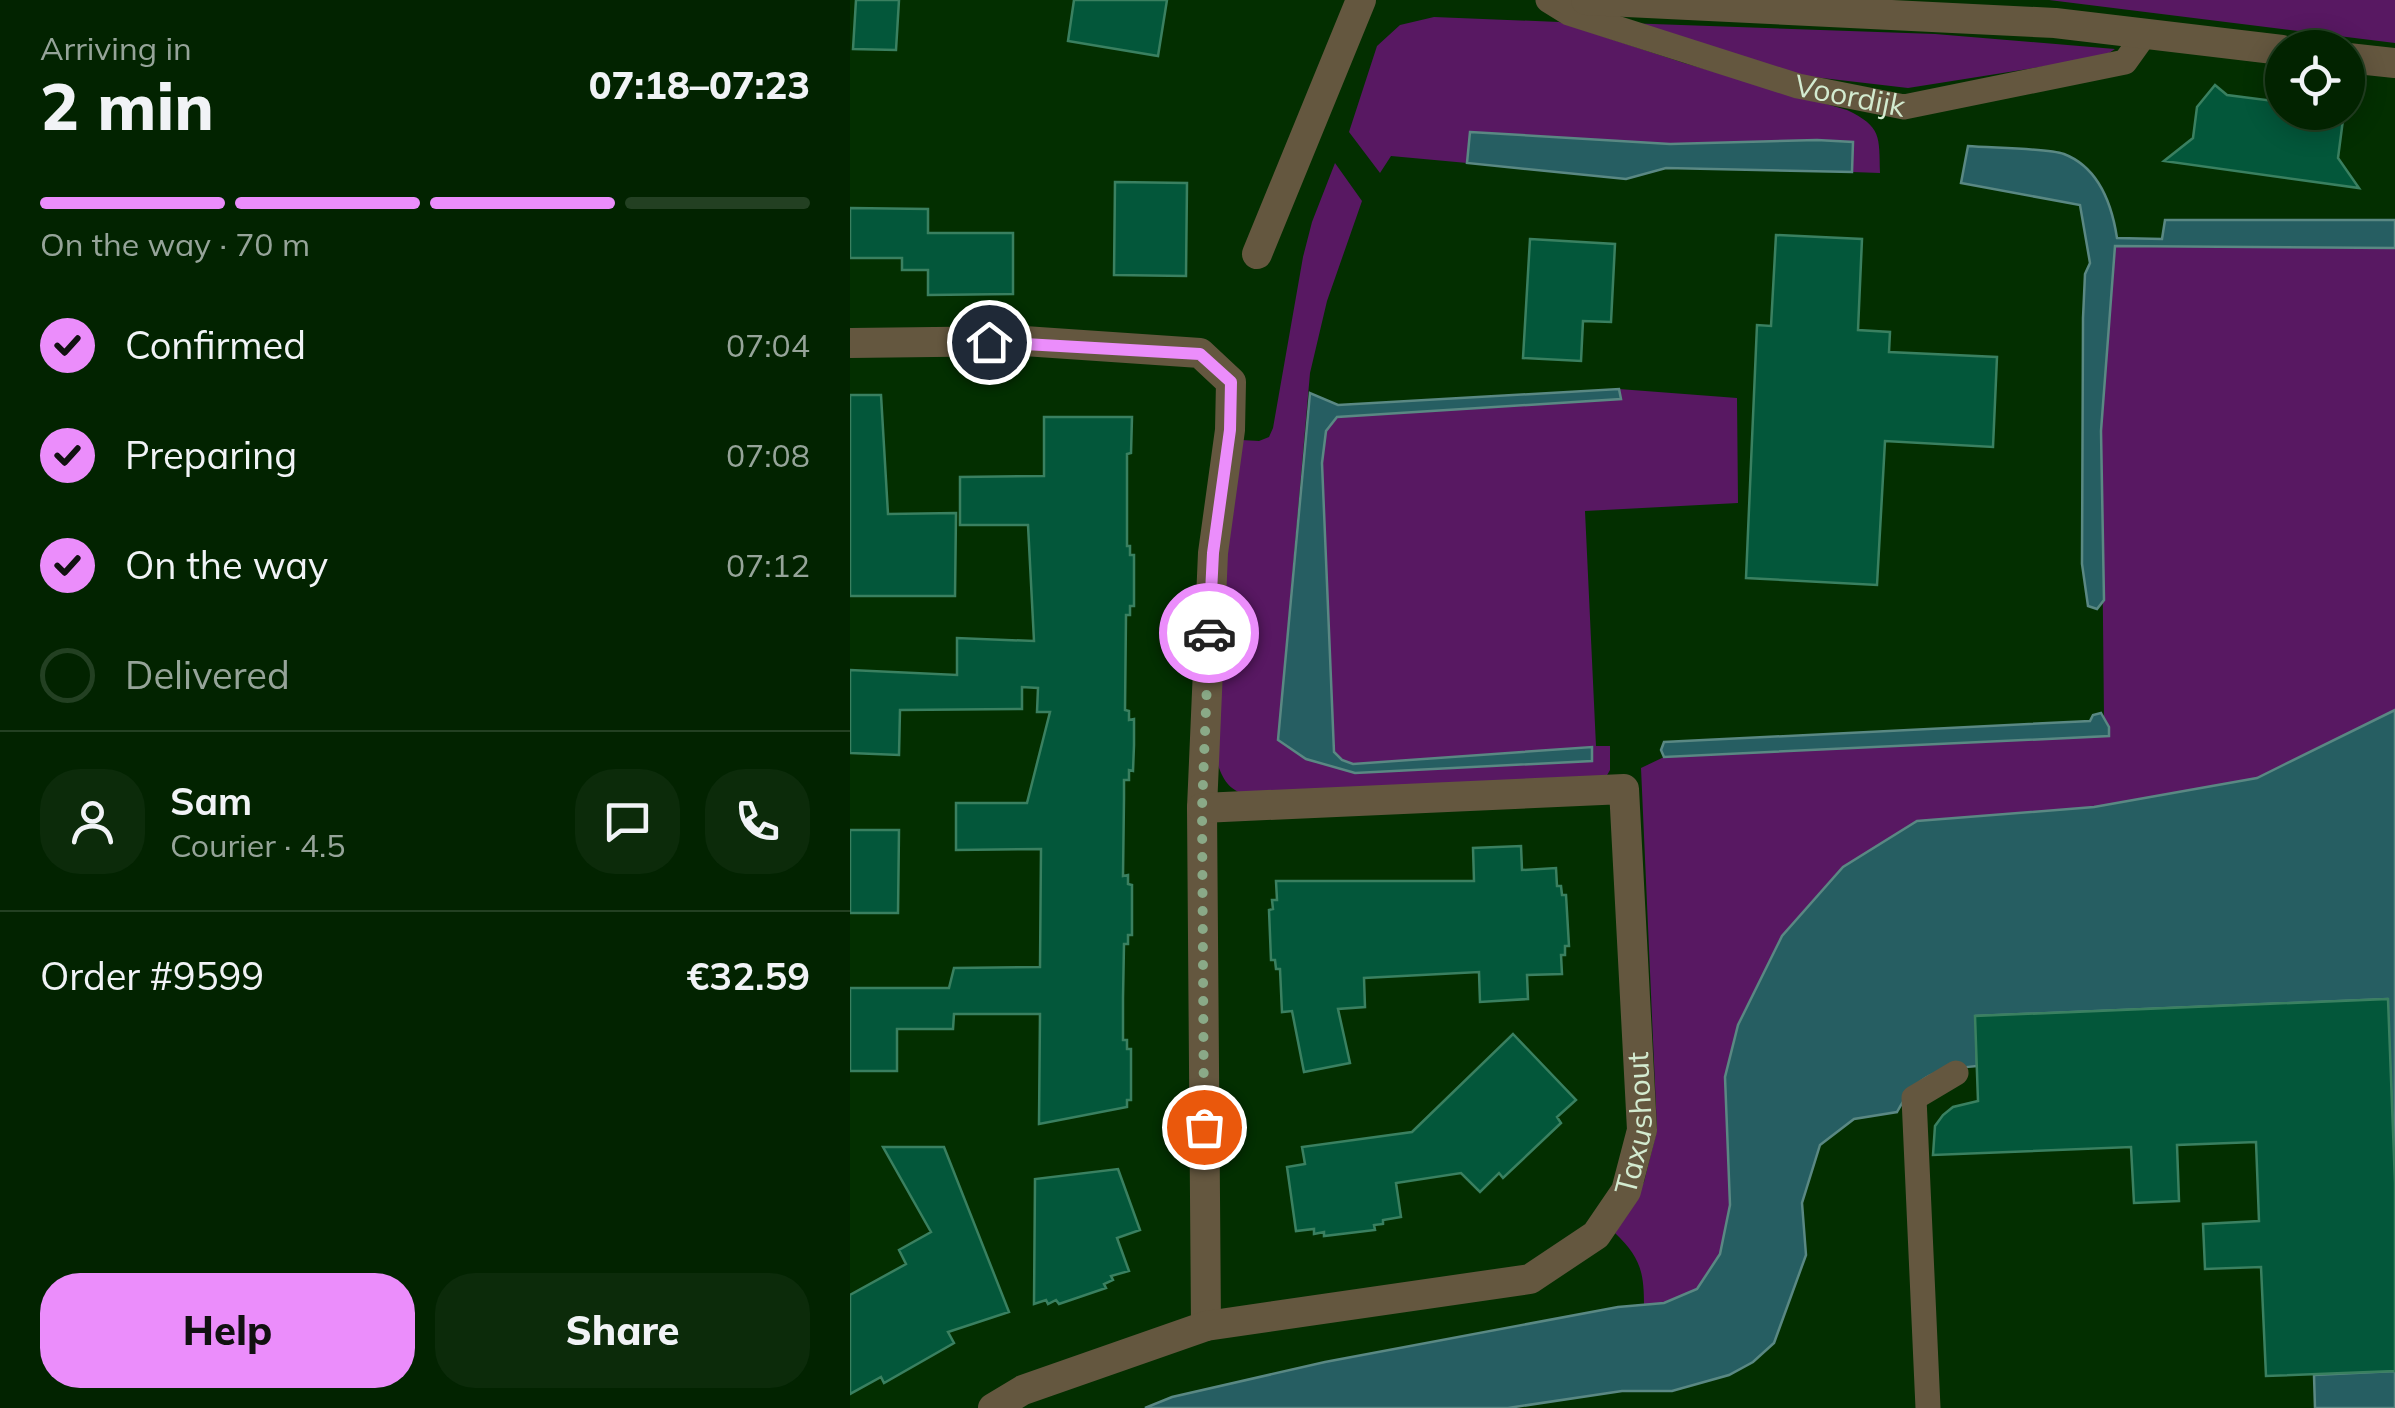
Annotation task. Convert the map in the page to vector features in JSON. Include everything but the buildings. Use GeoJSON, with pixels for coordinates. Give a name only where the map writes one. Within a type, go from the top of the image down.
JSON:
{"type":"FeatureCollection","features":[{"type":"Feature","properties":{"kind":"street"},"geometry":{"type":"LineString","coordinates":[[1257,254],[1361,0]]}},
{"type":"Feature","properties":{"kind":"street"},"geometry":{"type":"LineString","coordinates":[[1586,0],[2056,23],[2265,48]]}},
{"type":"Feature","properties":{"kind":"street"},"geometry":{"type":"LineString","coordinates":[[2365,60],[2395,63]]}},
{"type":"Feature","properties":{"kind":"street"},"geometry":{"type":"LineString","coordinates":[[850,342],[1024,341],[1200,354],[1231,382],[1230,430],[1213,553],[1202,808],[1206,1326]]}},
{"type":"Feature","properties":{"kind":"street","name":"Taxushout"},"geometry":{"type":"LineString","coordinates":[[994,1408],[1023,1390],[1206,1326],[1530,1279],[1596,1235],[1626,1191],[1642,1130],[1624,789],[1202,808]]}},
{"type":"Feature","properties":{"kind":"lane","name":"Voordijk"},"geometry":{"type":"LineString","coordinates":[[1548,0],[1569,14],[1798,86],[1904,106],[2126,62],[2145,34]]}},
{"type":"Feature","properties":{"kind":"lane"},"geometry":{"type":"LineString","coordinates":[[1928,1408],[1914,1098],[1956,1073]]}},
{"type":"Feature","properties":{"kind":"shaded area"},"geometry":{"type":"Polygon","coordinates":[[[2049,0],[2395,0],[2395,43],[2365,39],[2365,30],[2290,30],[2049,0]]]}},
{"type":"Feature","properties":{"kind":"shaded area"},"geometry":{"type":"Polygon","coordinates":[[[1434,17],[1559,22],[1847,110],[1873,128],[1880,173],[1852,172],[1852,142],[1670,144],[1470,132],[1467,163],[1391,156],[1380,173],[1349,132],[1377,46],[1400,25],[1434,17]]]}},
{"type":"Feature","properties":{"kind":"shaded area"},"geometry":{"type":"Polygon","coordinates":[[[1625,23],[1935,34],[2115,49],[2103,57],[1908,88],[1805,76],[1625,23]]]}},
{"type":"Feature","properties":{"kind":"shaded area"},"geometry":{"type":"Polygon","coordinates":[[[1335,163],[1362,201],[1327,301],[1310,373],[1278,739],[1306,758],[1355,773],[1592,761],[1591,747],[1353,764],[1334,751],[1322,463],[1326,431],[1337,417],[1620,399],[1619,389],[1737,398],[1738,503],[1585,511],[1596,746],[1610,746],[1610,770],[1606,777],[1249,797],[1229,785],[1220,771],[1226,553],[1241,440],[1259,441],[1269,437],[1273,428],[1303,257],[1335,163]]]}},
{"type":"Feature","properties":{"kind":"shaded area"},"geometry":{"type":"Polygon","coordinates":[[[2115,245],[2395,248],[2395,710],[2257,778],[2094,807],[1917,821],[1844,867],[1782,936],[1725,1077],[1730,1205],[1720,1254],[1697,1289],[1664,1303],[1644,1305],[1639,1265],[1615,1233],[1644,1182],[1657,1130],[1641,768],[1664,757],[2109,736],[2104,717],[2101,431],[2115,245]]]}},
{"type":"Feature","properties":{"kind":"water"},"geometry":{"type":"Polygon","coordinates":[[[1470,132],[1670,144],[1853,142],[1852,172],[1666,168],[1626,179],[1467,163],[1470,132]]]}},
{"type":"Feature","properties":{"kind":"water"},"geometry":{"type":"Polygon","coordinates":[[[1968,146],[2045,150],[2076,160],[2102,189],[2117,238],[2162,239],[2165,220],[2395,220],[2395,248],[2115,246],[2101,431],[2104,600],[2097,609],[2088,606],[2082,564],[2083,318],[2085,274],[2090,263],[2080,205],[1961,183],[1968,146]]]}},
{"type":"Feature","properties":{"kind":"water"},"geometry":{"type":"Polygon","coordinates":[[[1619,389],[1621,399],[1337,417],[1326,431],[1322,463],[1334,752],[1353,764],[1592,747],[1592,761],[1355,773],[1306,759],[1278,740],[1310,393],[1338,405],[1619,389]]]}},
{"type":"Feature","properties":{"kind":"water"},"geometry":{"type":"Polygon","coordinates":[[[2395,710],[2395,1183],[2387,999],[1976,1016],[1977,1066],[1929,1076],[1912,1089],[1897,1112],[1854,1119],[1820,1145],[1802,1203],[1806,1255],[1774,1343],[1753,1362],[1729,1375],[1672,1391],[1622,1391],[1508,1408],[1145,1408],[1172,1397],[1325,1362],[1618,1307],[1664,1303],[1697,1289],[1720,1254],[1730,1205],[1725,1077],[1738,1025],[1782,936],[1843,867],[1917,821],[2094,807],[2257,778],[2395,710]]]}},
{"type":"Feature","properties":{"kind":"water"},"geometry":{"type":"Polygon","coordinates":[[[2101,713],[2109,736],[1664,757],[1661,750],[1664,742],[2090,721],[2093,715],[2101,713]]]}},
{"type":"Feature","properties":{"kind":"water"},"geometry":{"type":"Polygon","coordinates":[[[2395,1371],[2395,1408],[2315,1408],[2314,1375],[2395,1371]]]}},
{"type":"Feature","properties":{"kind":"way so far"},"geometry":{"type":"LineString","coordinates":[[1204,1127],[1202,808],[1209,633]]}},
{"type":"Feature","properties":{"kind":"route"},"geometry":{"type":"LineString","coordinates":[[989,342],[1200,354],[1231,382],[1230,430],[1213,553],[1209,633]]}}]}
